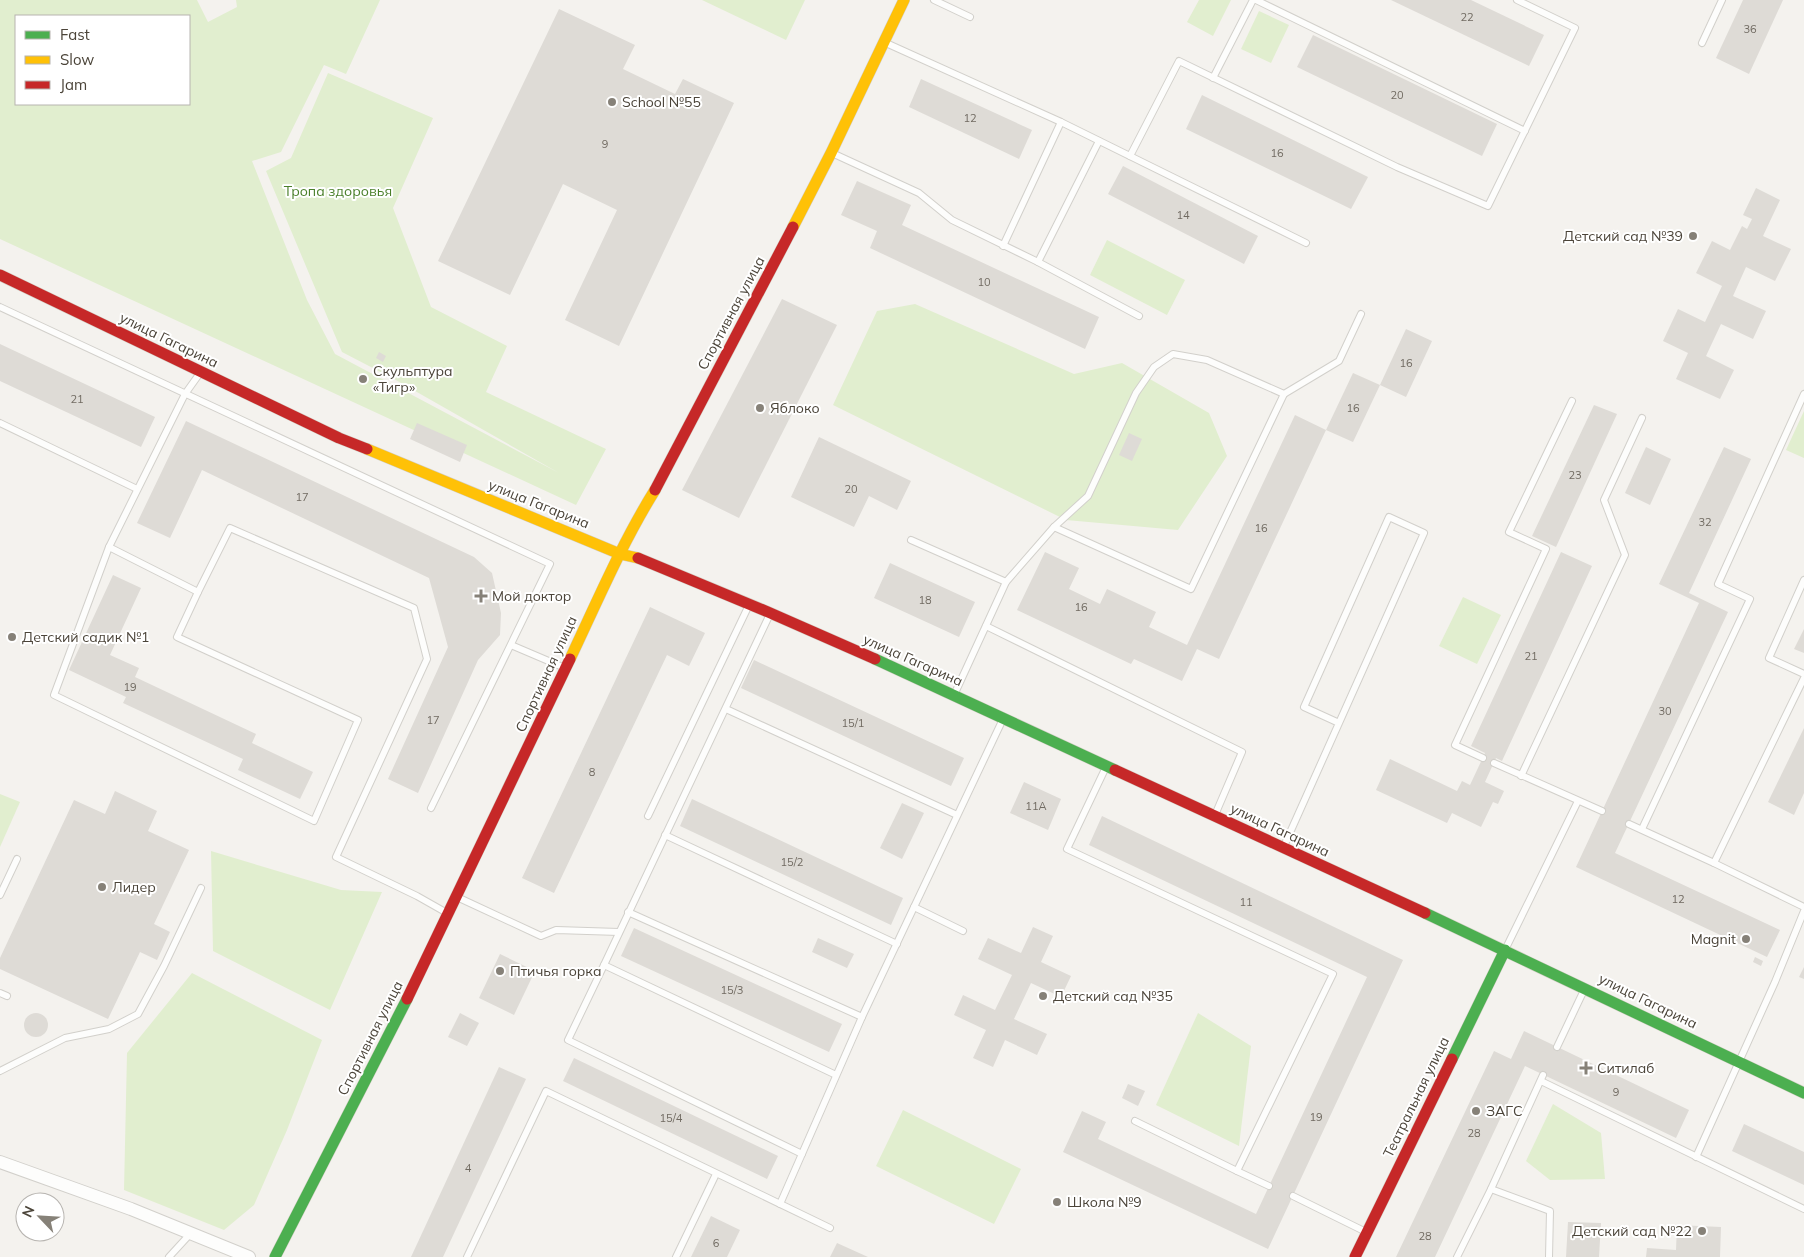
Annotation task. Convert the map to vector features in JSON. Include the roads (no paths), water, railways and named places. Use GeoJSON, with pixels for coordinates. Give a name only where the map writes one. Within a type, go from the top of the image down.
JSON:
{"type":"FeatureCollection","features":[{"type":"Feature","properties":{"kind":"street","name":"Спортивная улица"},"geometry":{"type":"LineString","coordinates":[[275,1257],[404,1005],[620,554],[642,511],[659,484],[831,153],[904,0]]}},
{"type":"Feature","properties":{"kind":"street","name":"улица Гагарина"},"geometry":{"type":"LineString","coordinates":[[0,275],[339,438],[620,554],[652,564],[750,604],[954,695],[1585,987],[1804,1093]]}},
{"type":"Feature","properties":{"kind":"street","name":"Театральная улица"},"geometry":{"type":"LineString","coordinates":[[1355,1257],[1505,950]]}},
{"type":"Feature","properties":{"kind":"street"},"geometry":{"type":"LineString","coordinates":[[0,1162],[131,1209],[249,1257]]}},
{"type":"Feature","properties":{"kind":"lane"},"geometry":{"type":"LineString","coordinates":[[934,0],[970,17]]}},
{"type":"Feature","properties":{"kind":"lane"},"geometry":{"type":"LineString","coordinates":[[1213,78],[1254,0],[1525,131]]}},
{"type":"Feature","properties":{"kind":"lane"},"geometry":{"type":"LineString","coordinates":[[1130,156],[1179,61],[1397,167],[1488,206],[1575,28],[1518,0]]}},
{"type":"Feature","properties":{"kind":"lane"},"geometry":{"type":"LineString","coordinates":[[1702,43],[1722,0]]}},
{"type":"Feature","properties":{"kind":"lane"},"geometry":{"type":"LineString","coordinates":[[884,42],[1061,122],[1306,244]]}},
{"type":"Feature","properties":{"kind":"lane"},"geometry":{"type":"LineString","coordinates":[[1003,246],[1061,122]]}},
{"type":"Feature","properties":{"kind":"lane"},"geometry":{"type":"LineString","coordinates":[[1038,262],[1099,141]]}},
{"type":"Feature","properties":{"kind":"lane"},"geometry":{"type":"LineString","coordinates":[[831,153],[919,193],[952,220],[1038,262],[1139,316]]}},
{"type":"Feature","properties":{"kind":"lane"},"geometry":{"type":"LineString","coordinates":[[0,308],[550,564],[431,808]]}},
{"type":"Feature","properties":{"kind":"lane"},"geometry":{"type":"LineString","coordinates":[[1054,528],[1191,589],[1284,394],[1339,361],[1361,314]]}},
{"type":"Feature","properties":{"kind":"lane"},"geometry":{"type":"LineString","coordinates":[[954,695],[1006,582],[1054,528],[1088,496],[1136,393],[1154,367],[1173,354],[1207,360],[1284,394]]}},
{"type":"Feature","properties":{"kind":"lane"},"geometry":{"type":"LineString","coordinates":[[200,372],[185,394],[109,546],[54,695],[314,821],[358,720],[177,637],[198,592],[230,528],[414,608],[427,659],[336,857],[417,896],[448,914]]}},
{"type":"Feature","properties":{"kind":"lane"},"geometry":{"type":"LineString","coordinates":[[1642,829],[1750,599],[1718,584],[1804,394]]}},
{"type":"Feature","properties":{"kind":"lane"},"geometry":{"type":"LineString","coordinates":[[1483,758],[1455,746],[1546,550],[1509,532],[1572,401]]}},
{"type":"Feature","properties":{"kind":"lane"},"geometry":{"type":"LineString","coordinates":[[1521,776],[1625,555],[1604,500],[1642,418]]}},
{"type":"Feature","properties":{"kind":"lane"},"geometry":{"type":"LineString","coordinates":[[0,423],[137,490]]}},
{"type":"Feature","properties":{"kind":"lane"},"geometry":{"type":"LineString","coordinates":[[1283,848],[1339,723],[1424,533],[1389,517],[1304,707],[1339,723]]}},
{"type":"Feature","properties":{"kind":"lane"},"geometry":{"type":"LineString","coordinates":[[911,540],[1006,582]]}},
{"type":"Feature","properties":{"kind":"lane"},"geometry":{"type":"LineString","coordinates":[[109,546],[198,592]]}},
{"type":"Feature","properties":{"kind":"lane"},"geometry":{"type":"LineString","coordinates":[[1714,863],[1804,676],[1768,658],[1804,580]]}},
{"type":"Feature","properties":{"kind":"lane"},"geometry":{"type":"LineString","coordinates":[[648,816],[750,604]]}},
{"type":"Feature","properties":{"kind":"lane"},"geometry":{"type":"LineString","coordinates":[[770,614],[568,1040],[802,1154]]}},
{"type":"Feature","properties":{"kind":"lane"},"geometry":{"type":"LineString","coordinates":[[986,626],[1242,752],[1214,816]]}},
{"type":"Feature","properties":{"kind":"lane"},"geometry":{"type":"LineString","coordinates":[[511,645],[565,668]]}},
{"type":"Feature","properties":{"kind":"lane"},"geometry":{"type":"LineString","coordinates":[[726,709],[957,816]]}},
{"type":"Feature","properties":{"kind":"lane"},"geometry":{"type":"LineString","coordinates":[[780,1204],[836,1074],[1003,718]]}},
{"type":"Feature","properties":{"kind":"lane"},"geometry":{"type":"LineString","coordinates":[[1494,763],[1602,811]]}},
{"type":"Feature","properties":{"kind":"lane"},"geometry":{"type":"LineString","coordinates":[[1106,766],[1067,849],[1333,974],[1238,1171]]}},
{"type":"Feature","properties":{"kind":"lane"},"geometry":{"type":"LineString","coordinates":[[1505,950],[1578,801]]}},
{"type":"Feature","properties":{"kind":"lane"},"geometry":{"type":"LineString","coordinates":[[1629,824],[1714,863],[1804,908]]}},
{"type":"Feature","properties":{"kind":"lane"},"geometry":{"type":"LineString","coordinates":[[665,835],[897,944]]}},
{"type":"Feature","properties":{"kind":"lane"},"geometry":{"type":"LineString","coordinates":[[0,895],[17,859]]}},
{"type":"Feature","properties":{"kind":"lane"},"geometry":{"type":"LineString","coordinates":[[0,1071],[65,1038],[109,1029],[138,1014],[164,966],[200,888]]}},
{"type":"Feature","properties":{"kind":"lane"},"geometry":{"type":"LineString","coordinates":[[456,896],[541,936],[556,930],[619,932]]}},
{"type":"Feature","properties":{"kind":"lane"},"geometry":{"type":"LineString","coordinates":[[914,907],[963,930]]}},
{"type":"Feature","properties":{"kind":"lane"},"geometry":{"type":"LineString","coordinates":[[1696,1157],[1775,982],[1804,911]]}},
{"type":"Feature","properties":{"kind":"lane"},"geometry":{"type":"LineString","coordinates":[[628,912],[862,1018]]}},
{"type":"Feature","properties":{"kind":"lane"},"geometry":{"type":"LineString","coordinates":[[604,965],[836,1074]]}},
{"type":"Feature","properties":{"kind":"lane"},"geometry":{"type":"LineString","coordinates":[[1557,1047],[1585,987]]}},
{"type":"Feature","properties":{"kind":"lane"},"geometry":{"type":"LineString","coordinates":[[1458,1257],[1542,1078],[1696,1157],[1804,1209]]}},
{"type":"Feature","properties":{"kind":"lane"},"geometry":{"type":"LineString","coordinates":[[467,1257],[546,1091],[830,1228]]}},
{"type":"Feature","properties":{"kind":"lane"},"geometry":{"type":"LineString","coordinates":[[1135,1121],[1269,1186]]}},
{"type":"Feature","properties":{"kind":"lane"},"geometry":{"type":"LineString","coordinates":[[676,1257],[716,1174]]}},
{"type":"Feature","properties":{"kind":"lane"},"geometry":{"type":"LineString","coordinates":[[1491,1189],[1550,1211],[1548,1257]]}},
{"type":"Feature","properties":{"kind":"lane"},"geometry":{"type":"LineString","coordinates":[[1293,1196],[1367,1233]]}},
{"type":"Feature","properties":{"kind":"lane"},"geometry":{"type":"LineString","coordinates":[[169,1257],[191,1233]]}},
{"type":"Feature","properties":{"kind":"place","name":"School №55"},"geometry":{"type":"Point","coordinates":[612,102]}},
{"type":"Feature","properties":{"kind":"place","name":"Детский сад №39"},"geometry":{"type":"Point","coordinates":[1693,236]}},
{"type":"Feature","properties":{"kind":"place","name":"Скульптура «Тигр»"},"geometry":{"type":"Point","coordinates":[363,379]}},
{"type":"Feature","properties":{"kind":"place","name":"Яблоко"},"geometry":{"type":"Point","coordinates":[760,408]}},
{"type":"Feature","properties":{"kind":"place","name":"Мой доктор"},"geometry":{"type":"Point","coordinates":[481,596]}},
{"type":"Feature","properties":{"kind":"place","name":"Детский садик №1"},"geometry":{"type":"Point","coordinates":[12,637]}},
{"type":"Feature","properties":{"kind":"place","name":"Лидер"},"geometry":{"type":"Point","coordinates":[102,887]}},
{"type":"Feature","properties":{"kind":"place","name":"Magnit"},"geometry":{"type":"Point","coordinates":[1746,939]}},
{"type":"Feature","properties":{"kind":"place","name":"Птичья горка"},"geometry":{"type":"Point","coordinates":[500,971]}},
{"type":"Feature","properties":{"kind":"place","name":"Детский сад №35"},"geometry":{"type":"Point","coordinates":[1043,996]}},
{"type":"Feature","properties":{"kind":"place","name":"Ситилаб"},"geometry":{"type":"Point","coordinates":[1586,1068]}},
{"type":"Feature","properties":{"kind":"place","name":"ЗАГС"},"geometry":{"type":"Point","coordinates":[1476,1111]}},
{"type":"Feature","properties":{"kind":"place","name":"Школа №9"},"geometry":{"type":"Point","coordinates":[1057,1202]}},
{"type":"Feature","properties":{"kind":"place","name":"Детский сад №22"},"geometry":{"type":"Point","coordinates":[1702,1231]}},
{"type":"Feature","properties":{"kind":"park label","name":"Тропа здоровья"},"geometry":{"type":"Point","coordinates":[338,191]}}]}
